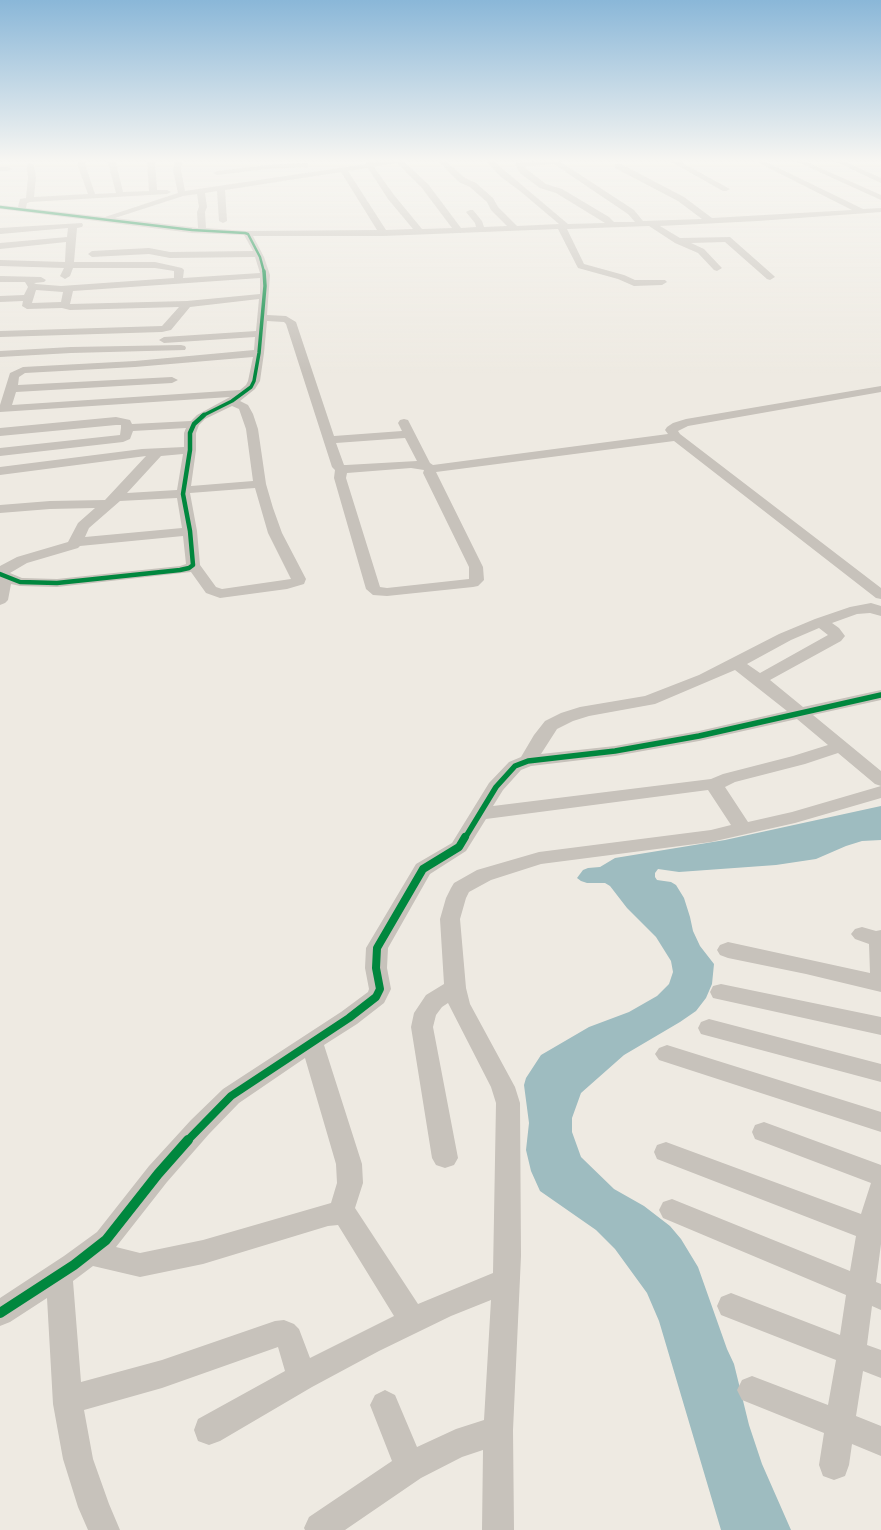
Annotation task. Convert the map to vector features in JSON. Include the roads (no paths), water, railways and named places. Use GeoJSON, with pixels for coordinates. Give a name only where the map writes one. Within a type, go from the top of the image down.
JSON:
{"type":"FeatureCollection","features":[{"type":"Feature","properties":{"kind":"street"},"geometry":{"type":"LineString","coordinates":[[32,283],[61,279],[65,277],[75,249],[74,230]]}},
{"type":"Feature","properties":{"kind":"street"},"geometry":{"type":"LineString","coordinates":[[202,231],[247,233],[383,233],[450,230]]}},
{"type":"Feature","properties":{"kind":"street"},"geometry":{"type":"LineString","coordinates":[[565,230],[575,252],[576,260],[581,266],[621,277],[634,283],[662,282]]}},
{"type":"Feature","properties":{"kind":"street"},"geometry":{"type":"LineString","coordinates":[[661,230],[674,240],[701,251],[717,268]]}},
{"type":"Feature","properties":{"kind":"street"},"geometry":{"type":"LineString","coordinates":[[232,401],[244,407],[247,414],[252,429],[260,484],[266,508],[275,533],[299,581],[287,585],[220,594],[211,590],[193,565],[190,531],[183,492],[190,450],[190,433],[194,424],[201,416],[232,401],[245,392],[251,387],[254,381],[263,320],[265,275],[258,254],[247,233]]}},
{"type":"Feature","properties":{"kind":"street"},"geometry":{"type":"LineString","coordinates":[[682,242],[727,239],[770,277]]}},
{"type":"Feature","properties":{"kind":"street"},"geometry":{"type":"LineString","coordinates":[[94,245],[150,242]]}},
{"type":"Feature","properties":{"kind":"street"},"geometry":{"type":"LineString","coordinates":[[0,246],[149,251],[170,255],[258,254]]}},
{"type":"Feature","properties":{"kind":"street"},"geometry":{"type":"LineString","coordinates":[[0,256],[46,257],[47,264]]}},
{"type":"Feature","properties":{"kind":"street"},"geometry":{"type":"LineString","coordinates":[[0,263],[149,265],[179,270],[178,280]]}},
{"type":"Feature","properties":{"kind":"street"},"geometry":{"type":"LineString","coordinates":[[0,279],[69,288],[265,275]]}},
{"type":"Feature","properties":{"kind":"street"},"geometry":{"type":"LineString","coordinates":[[148,306],[154,282]]}},
{"type":"Feature","properties":{"kind":"street"},"geometry":{"type":"LineString","coordinates":[[32,283],[27,306],[148,306],[183,308],[264,301]]}},
{"type":"Feature","properties":{"kind":"street"},"geometry":{"type":"LineString","coordinates":[[65,305],[69,288]]}},
{"type":"Feature","properties":{"kind":"street"},"geometry":{"type":"LineString","coordinates":[[0,299],[28,298]]}},
{"type":"Feature","properties":{"kind":"street"},"geometry":{"type":"LineString","coordinates":[[74,326],[81,307]]}},
{"type":"Feature","properties":{"kind":"street"},"geometry":{"type":"LineString","coordinates":[[140,349],[159,330],[167,328],[183,308]]}},
{"type":"Feature","properties":{"kind":"street"},"geometry":{"type":"LineString","coordinates":[[250,323],[263,320],[286,319],[291,322],[329,440],[338,467],[341,469],[340,478],[374,589],[378,592],[387,592],[473,583],[477,580],[476,567],[429,473],[428,467],[406,428],[329,440]]}},
{"type":"Feature","properties":{"kind":"street"},"geometry":{"type":"LineString","coordinates":[[0,334],[197,328]]}},
{"type":"Feature","properties":{"kind":"street"},"geometry":{"type":"LineString","coordinates":[[148,340],[260,343]]}},
{"type":"Feature","properties":{"kind":"street"},"geometry":{"type":"LineString","coordinates":[[0,354],[71,350],[166,349],[260,343]]}},
{"type":"Feature","properties":{"kind":"street"},"geometry":{"type":"LineString","coordinates":[[2,409],[12,389],[14,375],[23,370],[136,364],[260,343]]}},
{"type":"Feature","properties":{"kind":"street"},"geometry":{"type":"LineString","coordinates":[[12,389],[172,380]]}},
{"type":"Feature","properties":{"kind":"street"},"geometry":{"type":"LineString","coordinates":[[881,389],[686,423],[676,426],[671,430],[676,437],[881,595]]}},
{"type":"Feature","properties":{"kind":"street"},"geometry":{"type":"LineString","coordinates":[[2,409],[245,392]]}},
{"type":"Feature","properties":{"kind":"street"},"geometry":{"type":"LineString","coordinates":[[144,426],[163,397]]}},
{"type":"Feature","properties":{"kind":"street"},"geometry":{"type":"LineString","coordinates":[[0,432],[116,421],[126,423],[127,428],[126,436],[123,438],[0,452]]}},
{"type":"Feature","properties":{"kind":"street"},"geometry":{"type":"LineString","coordinates":[[127,428],[194,424]]}},
{"type":"Feature","properties":{"kind":"street"},"geometry":{"type":"LineString","coordinates":[[341,469],[411,464],[428,467],[676,437]]}},
{"type":"Feature","properties":{"kind":"street"},"geometry":{"type":"LineString","coordinates":[[0,471],[157,452],[190,450]]}},
{"type":"Feature","properties":{"kind":"street"},"geometry":{"type":"LineString","coordinates":[[76,542],[83,526],[114,498],[157,452]]}},
{"type":"Feature","properties":{"kind":"street"},"geometry":{"type":"LineString","coordinates":[[0,509],[50,506],[114,498],[260,484]]}},
{"type":"Feature","properties":{"kind":"street"},"geometry":{"type":"LineString","coordinates":[[38,496],[114,498]]}},
{"type":"Feature","properties":{"kind":"street"},"geometry":{"type":"LineString","coordinates":[[0,600],[2,575],[11,565],[22,560],[68,547],[76,542],[190,531]]}},
{"type":"Feature","properties":{"kind":"street"},"geometry":{"type":"LineString","coordinates":[[2,575],[20,582],[57,583],[180,570],[189,568],[193,565]]}},
{"type":"Feature","properties":{"kind":"street"},"geometry":{"type":"LineString","coordinates":[[528,760],[551,725],[567,717],[586,711],[649,700],[705,678],[784,637],[820,622],[855,610],[871,608],[881,611]]}},
{"type":"Feature","properties":{"kind":"street"},"geometry":{"type":"LineString","coordinates":[[760,680],[837,636],[834,631],[820,622]]}},
{"type":"Feature","properties":{"kind":"street"},"geometry":{"type":"LineString","coordinates":[[736,663],[760,680],[881,780]]}},
{"type":"Feature","properties":{"kind":"street"},"geometry":{"type":"LineString","coordinates":[[0,1312],[59,1275],[106,1240],[158,1174],[200,1127],[231,1096],[349,1018],[376,997],[380,988],[376,968],[378,948],[423,869],[431,863],[445,857],[458,847],[496,787],[515,766],[528,760],[615,751],[666,743],[800,714],[881,694]]}},
{"type":"Feature","properties":{"kind":"street"},"geometry":{"type":"LineString","coordinates":[[480,814],[715,784],[729,778],[799,760],[840,747]]}},
{"type":"Feature","properties":{"kind":"street"},"geometry":{"type":"LineString","coordinates":[[715,784],[716,788],[744,829]]}},
{"type":"Feature","properties":{"kind":"street"},"geometry":{"type":"LineString","coordinates":[[498,1530],[498,1430],[508,1256],[508,1103],[503,1088],[459,1004],[455,988],[450,918],[456,898],[461,888],[484,875],[538,858],[711,836],[831,808],[881,792]]}},
{"type":"Feature","properties":{"kind":"street"},"geometry":{"type":"LineString","coordinates":[[876,938],[881,981]]}},
{"type":"Feature","properties":{"kind":"street"},"geometry":{"type":"LineString","coordinates":[[728,950],[806,966],[881,984]]}},
{"type":"Feature","properties":{"kind":"street"},"geometry":{"type":"LineString","coordinates":[[445,1158],[422,1027],[424,1013],[434,1001],[455,988]]}},
{"type":"Feature","properties":{"kind":"street"},"geometry":{"type":"LineString","coordinates":[[721,992],[881,1026]]}},
{"type":"Feature","properties":{"kind":"street"},"geometry":{"type":"LineString","coordinates":[[709,1028],[881,1073]]}},
{"type":"Feature","properties":{"kind":"street"},"geometry":{"type":"LineString","coordinates":[[312,1043],[349,1164],[350,1183],[341,1213]]}},
{"type":"Feature","properties":{"kind":"street"},"geometry":{"type":"LineString","coordinates":[[667,1054],[881,1122]]}},
{"type":"Feature","properties":{"kind":"street"},"geometry":{"type":"LineString","coordinates":[[764,1132],[881,1176]]}},
{"type":"Feature","properties":{"kind":"street"},"geometry":{"type":"LineString","coordinates":[[666,1152],[875,1231]]}},
{"type":"Feature","properties":{"kind":"street"},"geometry":{"type":"LineString","coordinates":[[834,1465],[851,1352],[871,1293],[875,1231],[881,1188]]}},
{"type":"Feature","properties":{"kind":"street"},"geometry":{"type":"LineString","coordinates":[[672,1210],[871,1293]]}},
{"type":"Feature","properties":{"kind":"street"},"geometry":{"type":"LineString","coordinates":[[89,1254],[140,1265],[203,1252],[328,1215],[341,1213],[348,1217],[413,1320]]}},
{"type":"Feature","properties":{"kind":"street"},"geometry":{"type":"LineString","coordinates":[[59,1275],[68,1400],[78,1459],[104,1530]]}},
{"type":"Feature","properties":{"kind":"street"},"geometry":{"type":"LineString","coordinates":[[209,1430],[302,1377],[413,1320],[441,1306],[506,1280]]}},
{"type":"Feature","properties":{"kind":"street"},"geometry":{"type":"LineString","coordinates":[[730,1306],[881,1364]]}},
{"type":"Feature","properties":{"kind":"street"},"geometry":{"type":"LineString","coordinates":[[68,1400],[162,1374],[275,1334],[284,1333],[289,1338],[302,1377]]}},
{"type":"Feature","properties":{"kind":"street"},"geometry":{"type":"LineString","coordinates":[[752,1390],[881,1441]]}},
{"type":"Feature","properties":{"kind":"street"},"geometry":{"type":"LineString","coordinates":[[385,1405],[410,1467]]}},
{"type":"Feature","properties":{"kind":"street"},"geometry":{"type":"LineString","coordinates":[[320,1528],[410,1467],[456,1444],[498,1430]]}},
{"type":"Feature","properties":{"kind":"water"},"geometry":{"type":"Polygon","coordinates":[[[881,806],[881,840],[862,841],[816,859],[776,865],[679,872],[658,869],[655,873],[657,880],[671,882],[676,885],[684,898],[693,931],[700,946],[714,964],[712,984],[706,998],[696,1011],[624,1055],[581,1093],[572,1118],[572,1132],[581,1157],[614,1189],[644,1206],[670,1226],[681,1239],[698,1267],[727,1349],[734,1364],[749,1425],[762,1464],[791,1530],[721,1530],[659,1321],[647,1293],[615,1249],[596,1230],[540,1191],[531,1171],[526,1150],[529,1123],[524,1085],[526,1078],[541,1055],[589,1027],[629,1012],[657,996],[669,984],[673,972],[671,961],[656,937],[627,908],[610,886],[605,883],[587,883],[577,878],[583,870],[600,867],[615,858],[725,840],[881,806]]]}}]}
